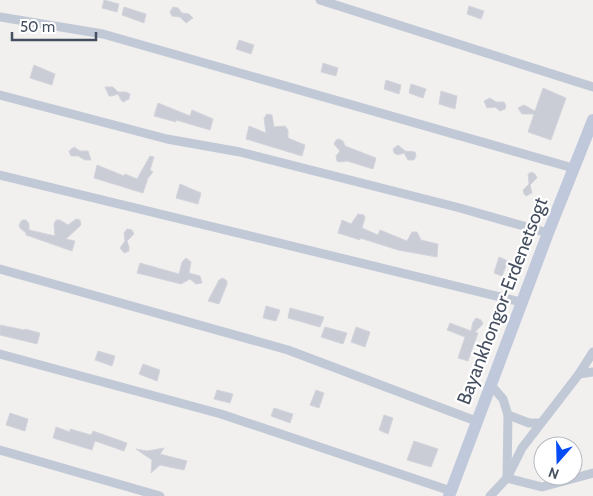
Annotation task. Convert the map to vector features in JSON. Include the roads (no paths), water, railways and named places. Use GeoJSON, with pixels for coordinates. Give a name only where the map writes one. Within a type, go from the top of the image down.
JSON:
{"type":"FeatureCollection","features":[{"type":"Feature","properties":{"kind":"street"},"geometry":{"type":"LineString","coordinates":[[320,0],[593,87]]}},
{"type":"Feature","properties":{"kind":"street"},"geometry":{"type":"LineString","coordinates":[[0,18],[103,34],[572,168]]}},
{"type":"Feature","properties":{"kind":"street"},"geometry":{"type":"LineString","coordinates":[[0,95],[167,139],[249,154],[460,208],[548,233]]}},
{"type":"Feature","properties":{"kind":"street","name":"Bayankhongor-Erdenetsogt"},"geometry":{"type":"LineString","coordinates":[[450,493],[572,168],[592,125]]}},
{"type":"Feature","properties":{"kind":"street"},"geometry":{"type":"LineString","coordinates":[[0,175],[521,302]]}},
{"type":"Feature","properties":{"kind":"street"},"geometry":{"type":"LineString","coordinates":[[0,269],[288,350],[476,421]]}},
{"type":"Feature","properties":{"kind":"street"},"geometry":{"type":"LineString","coordinates":[[490,496],[507,478],[522,448],[579,374],[593,352]]}},
{"type":"Feature","properties":{"kind":"street"},"geometry":{"type":"LineString","coordinates":[[0,354],[221,414],[450,493]]}},
{"type":"Feature","properties":{"kind":"street"},"geometry":{"type":"LineString","coordinates":[[579,374],[593,372]]}},
{"type":"Feature","properties":{"kind":"street"},"geometry":{"type":"LineString","coordinates":[[490,384],[503,399],[508,415],[507,478]]}},
{"type":"Feature","properties":{"kind":"street"},"geometry":{"type":"LineString","coordinates":[[508,415],[528,423],[540,423]]}},
{"type":"Feature","properties":{"kind":"street"},"geometry":{"type":"LineString","coordinates":[[0,450],[160,496]]}},
{"type":"Feature","properties":{"kind":"street"},"geometry":{"type":"LineString","coordinates":[[507,478],[542,487],[593,473]]}}]}
